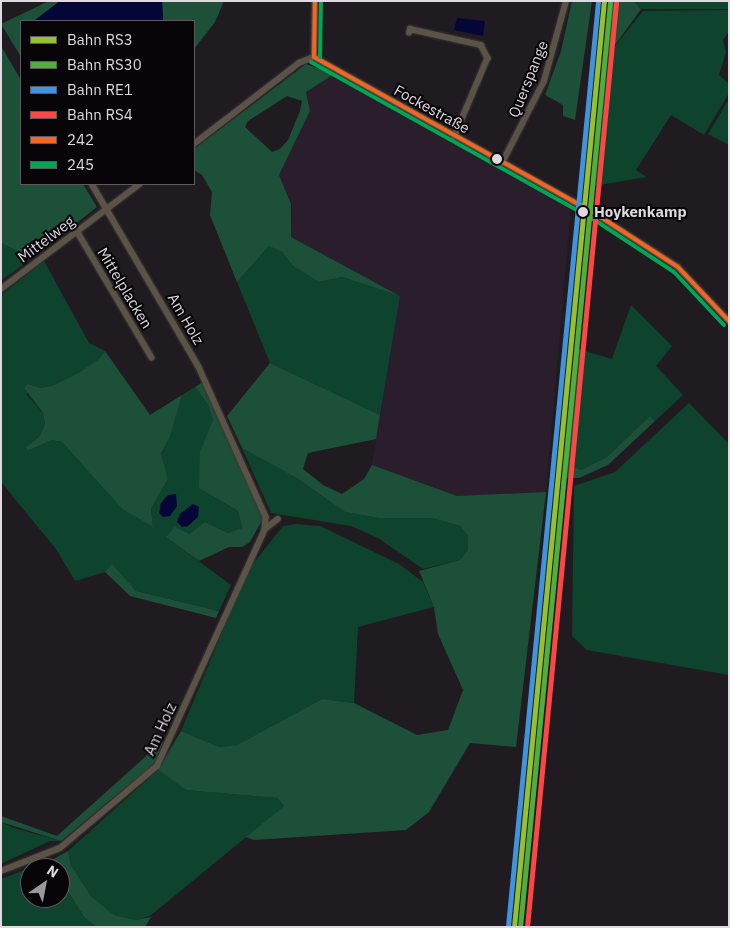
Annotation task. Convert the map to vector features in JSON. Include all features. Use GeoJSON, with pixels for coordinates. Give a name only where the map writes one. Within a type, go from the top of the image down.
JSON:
{"type":"FeatureCollection","features":[{"type":"Feature","properties":{"kind":"street"},"geometry":{"type":"LineString","coordinates":[[195,143],[299,63],[314,57],[314,1]]}},
{"type":"Feature","properties":{"kind":"street","name":"Querspange"},"geometry":{"type":"LineString","coordinates":[[502,163],[544,81],[566,1]]}},
{"type":"Feature","properties":{"kind":"street"},"geometry":{"type":"LineString","coordinates":[[409,33],[410,29],[481,45],[488,58],[455,136]]}},
{"type":"Feature","properties":{"kind":"street","name":"Fockestraße"},"geometry":{"type":"LineString","coordinates":[[314,57],[593,212],[678,267],[729,322]]}},
{"type":"Feature","properties":{"kind":"street","name":"Am Holz"},"geometry":{"type":"LineString","coordinates":[[1,871],[60,848],[156,766],[265,529],[266,517],[199,367],[93,185]]}},
{"type":"Feature","properties":{"kind":"street"},"geometry":{"type":"LineString","coordinates":[[106,208],[139,185]]}},
{"type":"Feature","properties":{"kind":"street","name":"Mittelweg"},"geometry":{"type":"LineString","coordinates":[[1,289],[106,208]]}},
{"type":"Feature","properties":{"kind":"street","name":"Mittelplacken"},"geometry":{"type":"LineString","coordinates":[[76,231],[152,358]]}},
{"type":"Feature","properties":{"kind":"street","name":"Am Holz"},"geometry":{"type":"LineString","coordinates":[[265,529],[278,518]]}},
{"type":"Feature","properties":{"kind":"shaded area"},"geometry":{"type":"Polygon","coordinates":[[[60,1],[162,1],[163,20],[35,20],[60,1]]]}},
{"type":"Feature","properties":{"kind":"shaded area"},"geometry":{"type":"Polygon","coordinates":[[[457,18],[485,21],[483,36],[454,30],[457,18]]]}},
{"type":"Feature","properties":{"kind":"shaded area"},"geometry":{"type":"Polygon","coordinates":[[[334,74],[571,206],[546,492],[457,496],[372,465],[400,296],[291,237],[292,205],[279,175],[310,111],[306,92],[334,74]]]}},
{"type":"Feature","properties":{"kind":"shaded area"},"geometry":{"type":"Polygon","coordinates":[[[176,494],[177,506],[170,516],[163,517],[159,513],[161,503],[168,495],[176,494]]]}},
{"type":"Feature","properties":{"kind":"shaded area"},"geometry":{"type":"Polygon","coordinates":[[[193,504],[199,507],[198,517],[188,526],[182,527],[177,522],[180,514],[193,504]]]}},
{"type":"Feature","properties":{"kind":"green space"},"geometry":{"type":"Polygon","coordinates":[[[49,1],[60,1],[35,20],[20,20],[20,55],[1,24],[49,1]]]}},
{"type":"Feature","properties":{"kind":"green space"},"geometry":{"type":"Polygon","coordinates":[[[162,1],[224,1],[215,22],[195,48],[195,20],[163,20],[162,1]]]}},
{"type":"Feature","properties":{"kind":"green space"},"geometry":{"type":"Polygon","coordinates":[[[572,1],[592,1],[575,120],[563,116],[563,105],[545,95],[561,51],[572,1]]]}},
{"type":"Feature","properties":{"kind":"green space"},"geometry":{"type":"Polygon","coordinates":[[[612,1],[634,1],[641,9],[608,55],[612,1]]]}},
{"type":"Feature","properties":{"kind":"green space"},"geometry":{"type":"Polygon","coordinates":[[[634,1],[729,1],[729,9],[641,9],[634,1]]]}},
{"type":"Feature","properties":{"kind":"green space"},"geometry":{"type":"Polygon","coordinates":[[[729,10],[729,31],[723,40],[726,52],[719,75],[729,84],[729,93],[704,135],[671,115],[636,170],[646,177],[594,186],[608,55],[643,11],[729,10]]]}},
{"type":"Feature","properties":{"kind":"green space"},"geometry":{"type":"Polygon","coordinates":[[[1,46],[20,78],[20,185],[84,185],[97,207],[32,258],[1,243],[1,46]]]}},
{"type":"Feature","properties":{"kind":"green space"},"geometry":{"type":"Polygon","coordinates":[[[306,64],[334,74],[306,92],[310,111],[279,175],[291,204],[291,237],[400,296],[342,277],[319,282],[293,266],[282,252],[269,246],[237,282],[210,215],[212,192],[202,175],[195,171],[195,148],[306,64]],[[287,96],[248,121],[245,127],[272,152],[280,149],[288,140],[302,101],[287,96]]]}},
{"type":"Feature","properties":{"kind":"green space"},"geometry":{"type":"Polygon","coordinates":[[[729,99],[729,145],[708,134],[729,99]]]}},
{"type":"Feature","properties":{"kind":"green space"},"geometry":{"type":"Polygon","coordinates":[[[1,243],[32,258],[1,281],[1,243]]]}},
{"type":"Feature","properties":{"kind":"green space"},"geometry":{"type":"Polygon","coordinates":[[[269,246],[282,252],[293,266],[319,282],[342,277],[400,296],[380,415],[270,363],[237,282],[269,246]]]}},
{"type":"Feature","properties":{"kind":"green space"},"geometry":{"type":"Polygon","coordinates":[[[44,261],[89,343],[105,351],[99,359],[78,373],[54,385],[41,388],[28,384],[27,395],[43,413],[45,424],[39,437],[26,447],[27,451],[52,440],[62,442],[122,509],[153,527],[151,509],[168,479],[161,455],[170,437],[182,395],[195,387],[208,405],[213,420],[199,488],[238,511],[242,528],[228,533],[205,522],[189,534],[180,531],[166,537],[231,585],[219,611],[136,591],[112,565],[105,572],[75,581],[56,549],[1,482],[1,295],[44,261]]]}},
{"type":"Feature","properties":{"kind":"green space"},"geometry":{"type":"Polygon","coordinates":[[[631,305],[672,346],[656,366],[683,395],[655,421],[650,416],[607,457],[581,470],[574,467],[585,351],[612,359],[631,305]]]}},
{"type":"Feature","properties":{"kind":"green space"},"geometry":{"type":"Polygon","coordinates":[[[575,348],[585,351],[574,467],[581,470],[607,457],[650,416],[655,421],[608,465],[579,478],[567,478],[575,348]]]}},
{"type":"Feature","properties":{"kind":"green space"},"geometry":{"type":"Polygon","coordinates":[[[105,351],[150,415],[182,395],[170,437],[161,454],[168,479],[151,509],[153,527],[122,509],[62,442],[52,440],[27,451],[26,447],[39,437],[45,424],[43,413],[24,388],[28,384],[41,388],[54,385],[78,373],[99,359],[105,351]]]}},
{"type":"Feature","properties":{"kind":"green space"},"geometry":{"type":"Polygon","coordinates":[[[270,363],[380,415],[376,439],[308,453],[303,469],[323,485],[342,494],[364,479],[372,465],[457,496],[546,492],[516,747],[470,743],[429,812],[406,830],[254,840],[246,837],[284,806],[277,798],[186,790],[158,770],[181,731],[219,747],[237,745],[322,699],[354,703],[417,735],[448,730],[463,690],[438,634],[434,607],[419,571],[460,560],[468,550],[468,536],[460,526],[432,518],[379,518],[345,512],[295,477],[242,448],[227,416],[270,363]]]}},
{"type":"Feature","properties":{"kind":"green space"},"geometry":{"type":"Polygon","coordinates":[[[203,382],[264,517],[250,542],[242,547],[229,547],[199,561],[166,537],[175,527],[189,534],[205,522],[228,533],[242,528],[238,511],[199,488],[200,452],[213,420],[208,405],[195,387],[203,382]]]}},
{"type":"Feature","properties":{"kind":"green space"},"geometry":{"type":"Polygon","coordinates":[[[689,403],[729,444],[729,675],[587,650],[572,636],[574,486],[615,472],[689,403]]]}},
{"type":"Feature","properties":{"kind":"green space"},"geometry":{"type":"Polygon","coordinates":[[[242,448],[292,475],[345,512],[379,518],[432,518],[460,526],[468,536],[468,550],[460,560],[423,569],[378,538],[351,526],[271,513],[242,448]]]}},
{"type":"Feature","properties":{"kind":"green space"},"geometry":{"type":"Polygon","coordinates":[[[296,524],[320,526],[399,564],[423,582],[434,607],[358,627],[354,703],[322,699],[237,745],[219,747],[181,731],[248,570],[283,526],[296,524]]]}},
{"type":"Feature","properties":{"kind":"green space"},"geometry":{"type":"Polygon","coordinates":[[[112,564],[136,591],[219,611],[216,618],[130,596],[105,572],[112,564]]]}},
{"type":"Feature","properties":{"kind":"green space"},"geometry":{"type":"Polygon","coordinates":[[[164,740],[154,764],[61,841],[1,822],[1,816],[57,836],[164,740]]]}},
{"type":"Feature","properties":{"kind":"green space"},"geometry":{"type":"Polygon","coordinates":[[[158,770],[186,790],[277,798],[284,806],[150,916],[135,920],[114,915],[91,896],[71,865],[68,851],[158,770]]]}},
{"type":"Feature","properties":{"kind":"green space"},"geometry":{"type":"Polygon","coordinates":[[[1,822],[14,828],[61,841],[50,841],[1,864],[1,822]]]}},
{"type":"Feature","properties":{"kind":"green space"},"geometry":{"type":"Polygon","coordinates":[[[68,851],[70,858],[55,858],[68,851]]]}},
{"type":"Feature","properties":{"kind":"green space"},"geometry":{"type":"Polygon","coordinates":[[[70,860],[71,865],[91,896],[114,915],[135,920],[151,917],[145,927],[96,927],[84,917],[70,895],[70,860]]]}},
{"type":"Feature","properties":{"kind":"green space"},"geometry":{"type":"Polygon","coordinates":[[[20,872],[20,908],[70,908],[70,895],[84,917],[96,927],[1,927],[1,879],[20,872]]]}},
{"type":"Feature","properties":{"kind":"rail line","name":"RE1"},"geometry":{"type":"LineString","coordinates":[[508,926],[598,1]]}},
{"type":"Feature","properties":{"kind":"rail line","name":"RS3"},"geometry":{"type":"LineString","coordinates":[[514,927],[604,1]]}},
{"type":"Feature","properties":{"kind":"rail line","name":"RS30"},"geometry":{"type":"LineString","coordinates":[[520,927],[610,2]]}},
{"type":"Feature","properties":{"kind":"rail line","name":"RS4"},"geometry":{"type":"LineString","coordinates":[[527,927],[616,2]]}},
{"type":"Feature","properties":{"kind":"transit line","name":"242"},"geometry":{"type":"LineString","coordinates":[[314,57],[315,1]]}},
{"type":"Feature","properties":{"kind":"transit line","name":"245"},"geometry":{"type":"LineString","coordinates":[[320,57],[321,1]]}},
{"type":"Feature","properties":{"kind":"transit line","name":"242"},"geometry":{"type":"LineString","coordinates":[[314,57],[593,212],[678,267],[729,321]]}},
{"type":"Feature","properties":{"kind":"transit line","name":"245"},"geometry":{"type":"LineString","coordinates":[[311,62],[590,217],[674,272],[724,325]]}},
{"type":"Feature","properties":{"kind":"place","name":"Hoykenkamp"},"geometry":{"type":"Point","coordinates":[583,212]}}]}
